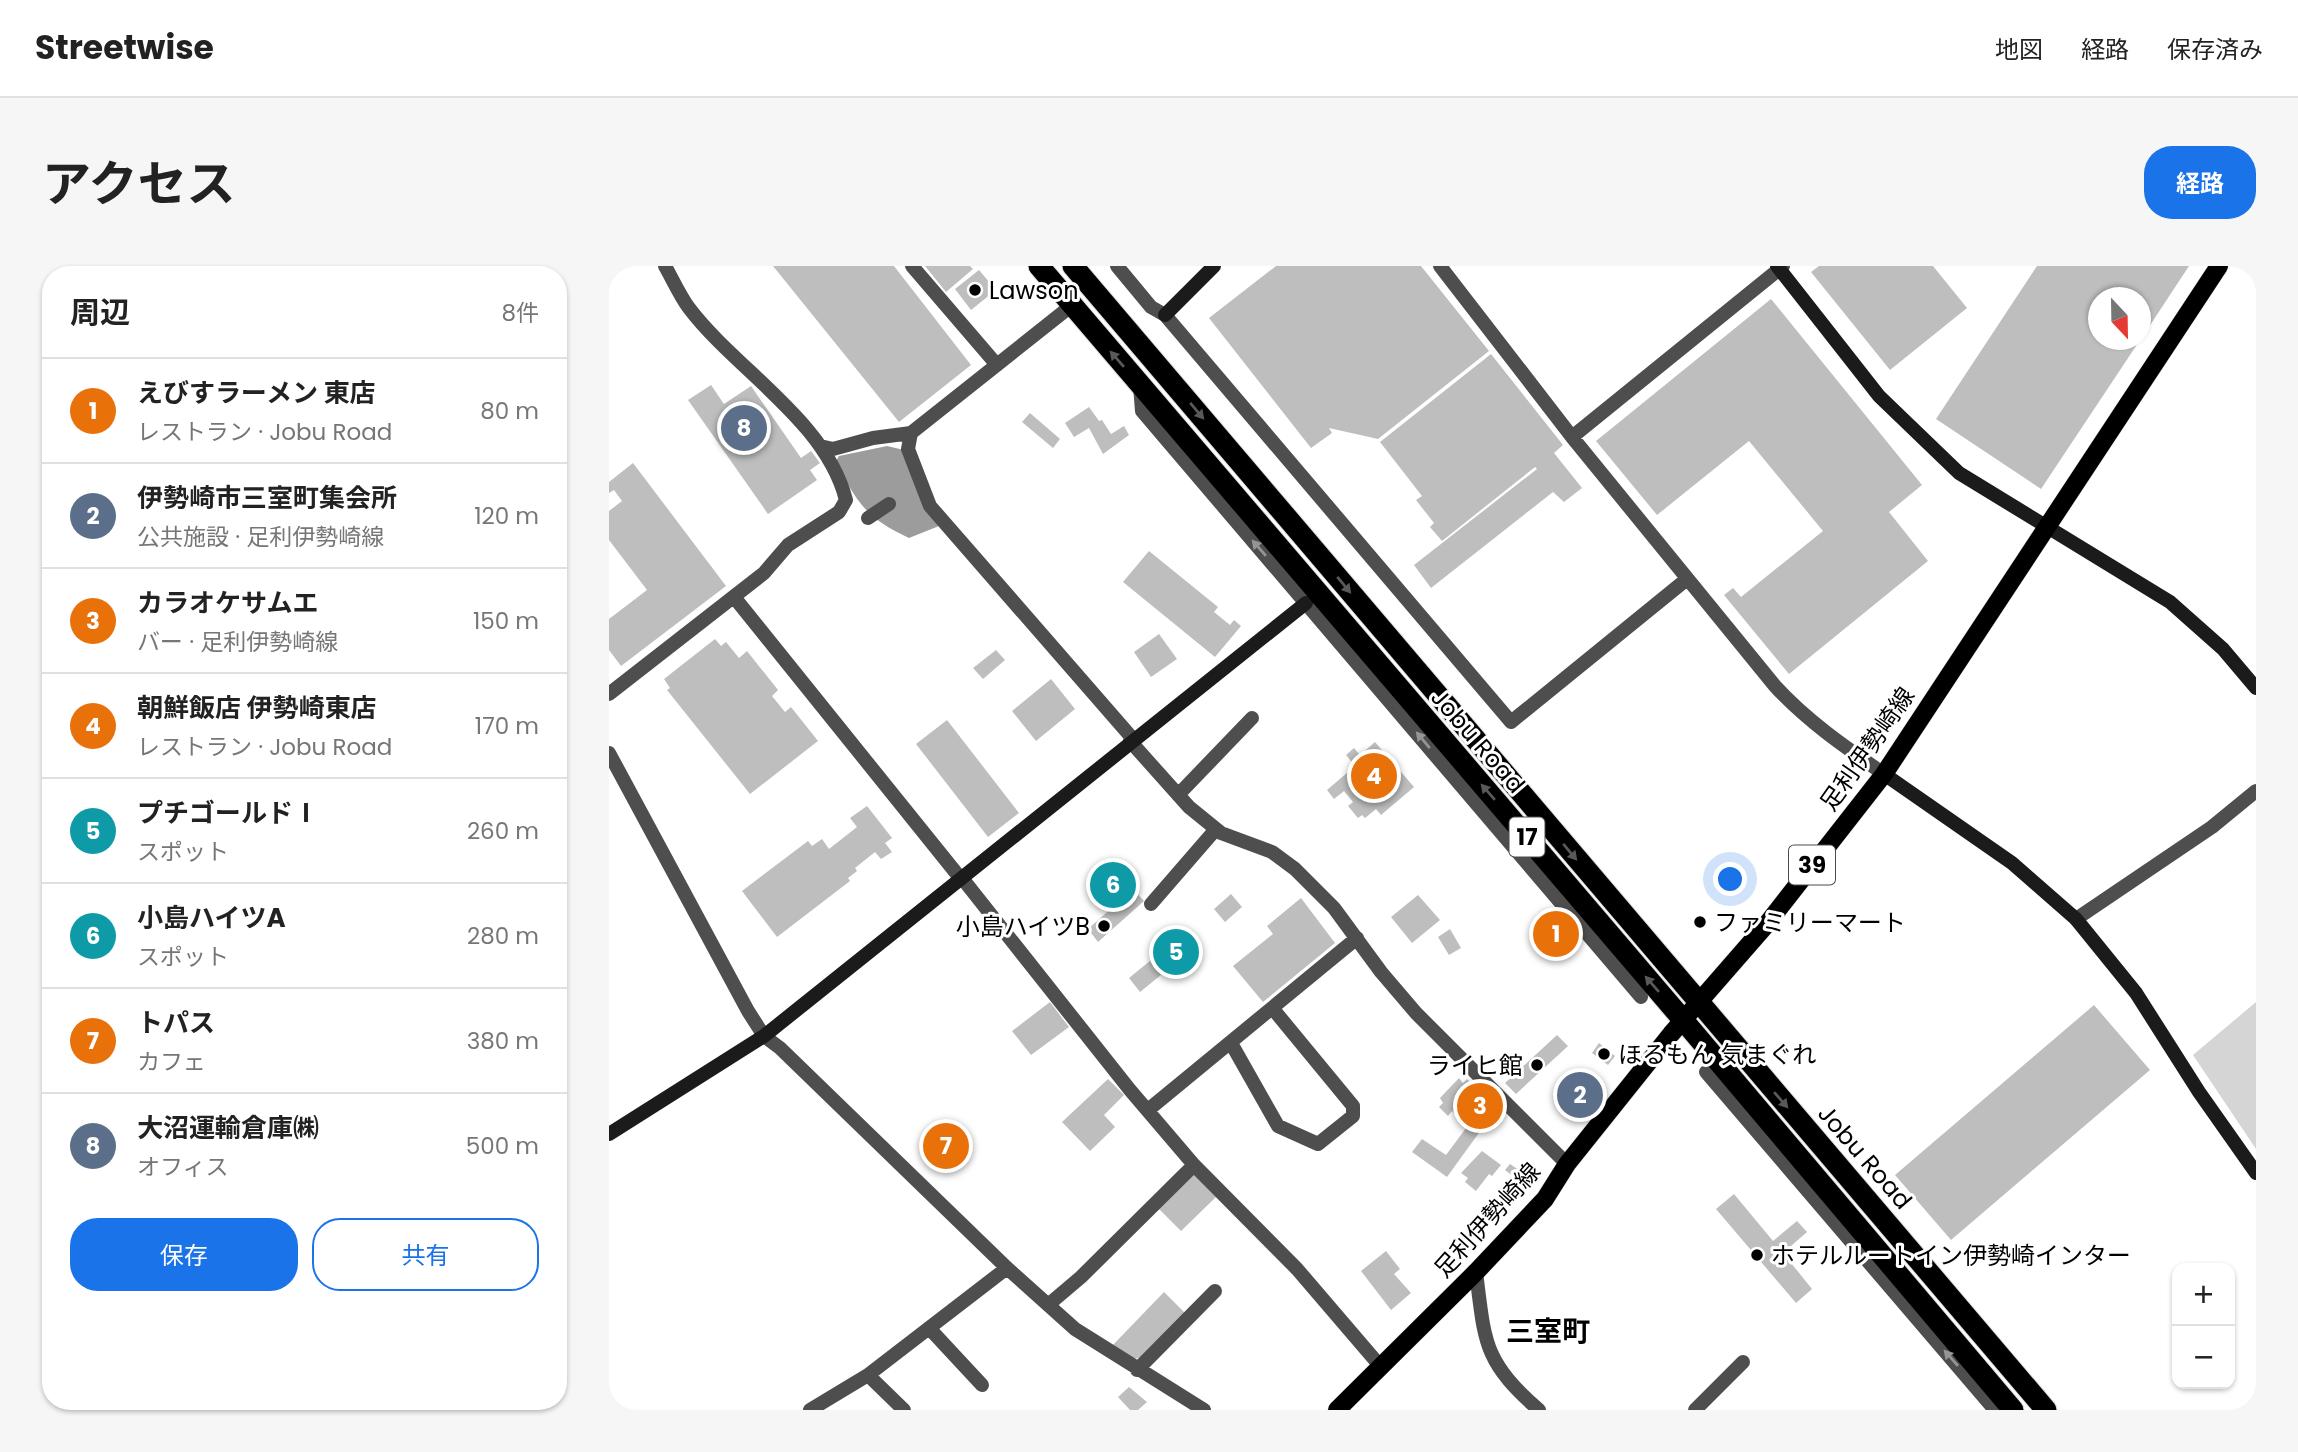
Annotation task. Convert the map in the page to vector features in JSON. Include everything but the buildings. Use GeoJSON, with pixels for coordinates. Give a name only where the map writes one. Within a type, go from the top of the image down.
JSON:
{"type":"FeatureCollection","features":[{"type":"Feature","properties":{"kind":"highway","name":"Jobu Road"},"geometry":{"type":"LineString","coordinates":[[1039,266],[2013,1410]]}},
{"type":"Feature","properties":{"kind":"highway","name":"Jobu Road"},"geometry":{"type":"LineString","coordinates":[[1073,266],[2046,1410]]}},
{"type":"Feature","properties":{"kind":"main road","name":"足利伊勢崎線"},"geometry":{"type":"LineString","coordinates":[[1337,1410],[1476,1272],[1545,1199],[1567,1164],[1671,1034],[1766,925],[1884,774],[2219,266]]}},
{"type":"Feature","properties":{"kind":"street"},"geometry":{"type":"LineString","coordinates":[[609,694],[764,573],[788,545],[839,512],[846,500],[820,446],[768,387],[689,308],[665,266]]}},
{"type":"Feature","properties":{"kind":"street"},"geometry":{"type":"LineString","coordinates":[[912,266],[997,365]]}},
{"type":"Feature","properties":{"kind":"street"},"geometry":{"type":"LineString","coordinates":[[1117,266],[1151,307],[1165,315],[1511,722],[1687,579]]}},
{"type":"Feature","properties":{"kind":"street"},"geometry":{"type":"LineString","coordinates":[[1165,315],[1214,266]]}},
{"type":"Feature","properties":{"kind":"street"},"geometry":{"type":"LineString","coordinates":[[1440,266],[1572,437],[1794,707],[1884,774],[2012,863],[2077,919],[2136,993],[2199,1092],[2256,1173]]}},
{"type":"Feature","properties":{"kind":"street"},"geometry":{"type":"LineString","coordinates":[[1572,437],[1780,267],[1879,396],[1959,473],[2169,602],[2223,649],[2256,688]]}},
{"type":"Feature","properties":{"kind":"street"},"geometry":{"type":"LineString","coordinates":[[820,446],[833,449],[873,438],[911,433],[1071,306]]}},
{"type":"Feature","properties":{"kind":"street"},"geometry":{"type":"LineString","coordinates":[[1140,386],[1142,411],[1641,997]]}},
{"type":"Feature","properties":{"kind":"street"},"geometry":{"type":"LineString","coordinates":[[911,433],[908,449],[930,506],[1178,795],[1221,833],[1272,852],[1295,869],[1334,908],[1381,972],[1416,1013],[1567,1164]]}},
{"type":"Feature","properties":{"kind":"street"},"geometry":{"type":"LineString","coordinates":[[868,519],[889,504]]}},
{"type":"Feature","properties":{"kind":"street"},"geometry":{"type":"LineString","coordinates":[[734,597],[1194,1165],[1297,1269],[1381,1367]]}},
{"type":"Feature","properties":{"kind":"street"},"geometry":{"type":"LineString","coordinates":[[609,1133],[764,1036],[1306,603]]}},
{"type":"Feature","properties":{"kind":"street"},"geometry":{"type":"LineString","coordinates":[[1178,795],[1252,718]]}},
{"type":"Feature","properties":{"kind":"street"},"geometry":{"type":"LineString","coordinates":[[609,753],[764,1036],[780,1048],[1007,1268],[1075,1329],[1204,1410]]}},
{"type":"Feature","properties":{"kind":"street"},"geometry":{"type":"LineString","coordinates":[[2077,919],[2212,827],[2256,791]]}},
{"type":"Feature","properties":{"kind":"street"},"geometry":{"type":"LineString","coordinates":[[1151,904],[1216,829]]}},
{"type":"Feature","properties":{"kind":"street"},"geometry":{"type":"LineString","coordinates":[[1555,897],[1584,904]]}},
{"type":"Feature","properties":{"kind":"street"},"geometry":{"type":"LineString","coordinates":[[1148,1110],[1357,938]]}},
{"type":"Feature","properties":{"kind":"street"},"geometry":{"type":"LineString","coordinates":[[1231,1043],[1278,1126],[1318,1144],[1353,1116],[1353,1107],[1273,1009]]}},
{"type":"Feature","properties":{"kind":"street"},"geometry":{"type":"LineString","coordinates":[[1706,1072],[1995,1410]]}},
{"type":"Feature","properties":{"kind":"street"},"geometry":{"type":"LineString","coordinates":[[1795,1153],[1798,1179]]}},
{"type":"Feature","properties":{"kind":"street"},"geometry":{"type":"LineString","coordinates":[[1048,1305],[1081,1277],[1194,1165]]}},
{"type":"Feature","properties":{"kind":"street"},"geometry":{"type":"LineString","coordinates":[[810,1410],[868,1375],[1007,1268]]}},
{"type":"Feature","properties":{"kind":"street"},"geometry":{"type":"LineString","coordinates":[[1476,1272],[1485,1340],[1491,1356],[1511,1386],[1539,1410]]}},
{"type":"Feature","properties":{"kind":"street"},"geometry":{"type":"LineString","coordinates":[[1137,1370],[1215,1291]]}},
{"type":"Feature","properties":{"kind":"street"},"geometry":{"type":"LineString","coordinates":[[929,1328],[982,1385]]}},
{"type":"Feature","properties":{"kind":"street"},"geometry":{"type":"LineString","coordinates":[[1695,1410],[1743,1362]]}},
{"type":"Feature","properties":{"kind":"street"},"geometry":{"type":"LineString","coordinates":[[868,1375],[904,1410]]}},
{"type":"Feature","properties":{"kind":"shaded area"},"geometry":{"type":"Polygon","coordinates":[[[887,446],[904,450],[939,526],[909,538],[872,516],[850,488],[836,461],[839,456],[887,446]]]}},
{"type":"Feature","properties":{"kind":"shaded area"},"geometry":{"type":"Polygon","coordinates":[[[2256,1002],[2256,1149],[2193,1055],[2256,1002]]]}},
{"type":"Feature","properties":{"kind":"place","name":"Lawson"},"geometry":{"type":"Point","coordinates":[975,290]}},
{"type":"Feature","properties":{"kind":"place","name":"大沼運輸倉庫㈱"},"geometry":{"type":"Point","coordinates":[744,428]}},
{"type":"Feature","properties":{"kind":"place","name":"朝鮮飯店 伊勢崎東店"},"geometry":{"type":"Point","coordinates":[1374,776]}},
{"type":"Feature","properties":{"kind":"place","name":"小島ハイツA"},"geometry":{"type":"Point","coordinates":[1113,885]}},
{"type":"Feature","properties":{"kind":"place","name":"ファミリーマート"},"geometry":{"type":"Point","coordinates":[1700,922]}},
{"type":"Feature","properties":{"kind":"place","name":"小島ハイツB"},"geometry":{"type":"Point","coordinates":[1104,926]}},
{"type":"Feature","properties":{"kind":"place","name":"えびすラーメン 東店"},"geometry":{"type":"Point","coordinates":[1556,934]}},
{"type":"Feature","properties":{"kind":"place","name":"プチゴールドⅠ"},"geometry":{"type":"Point","coordinates":[1176,952]}},
{"type":"Feature","properties":{"kind":"place","name":"ほるもん 気まぐれ"},"geometry":{"type":"Point","coordinates":[1604,1054]}},
{"type":"Feature","properties":{"kind":"place","name":"ライヒ館"},"geometry":{"type":"Point","coordinates":[1537,1065]}},
{"type":"Feature","properties":{"kind":"place","name":"伊勢崎市三室町集会所"},"geometry":{"type":"Point","coordinates":[1580,1095]}},
{"type":"Feature","properties":{"kind":"place","name":"カラオケサムエ"},"geometry":{"type":"Point","coordinates":[1480,1106]}},
{"type":"Feature","properties":{"kind":"place","name":"トパス"},"geometry":{"type":"Point","coordinates":[946,1146]}},
{"type":"Feature","properties":{"kind":"place","name":"ホテルルートイン伊勢崎インター"},"geometry":{"type":"Point","coordinates":[1757,1255]}},
{"type":"Feature","properties":{"kind":"district","name":"三室町"},"geometry":{"type":"Point","coordinates":[1548,1331]}}]}
